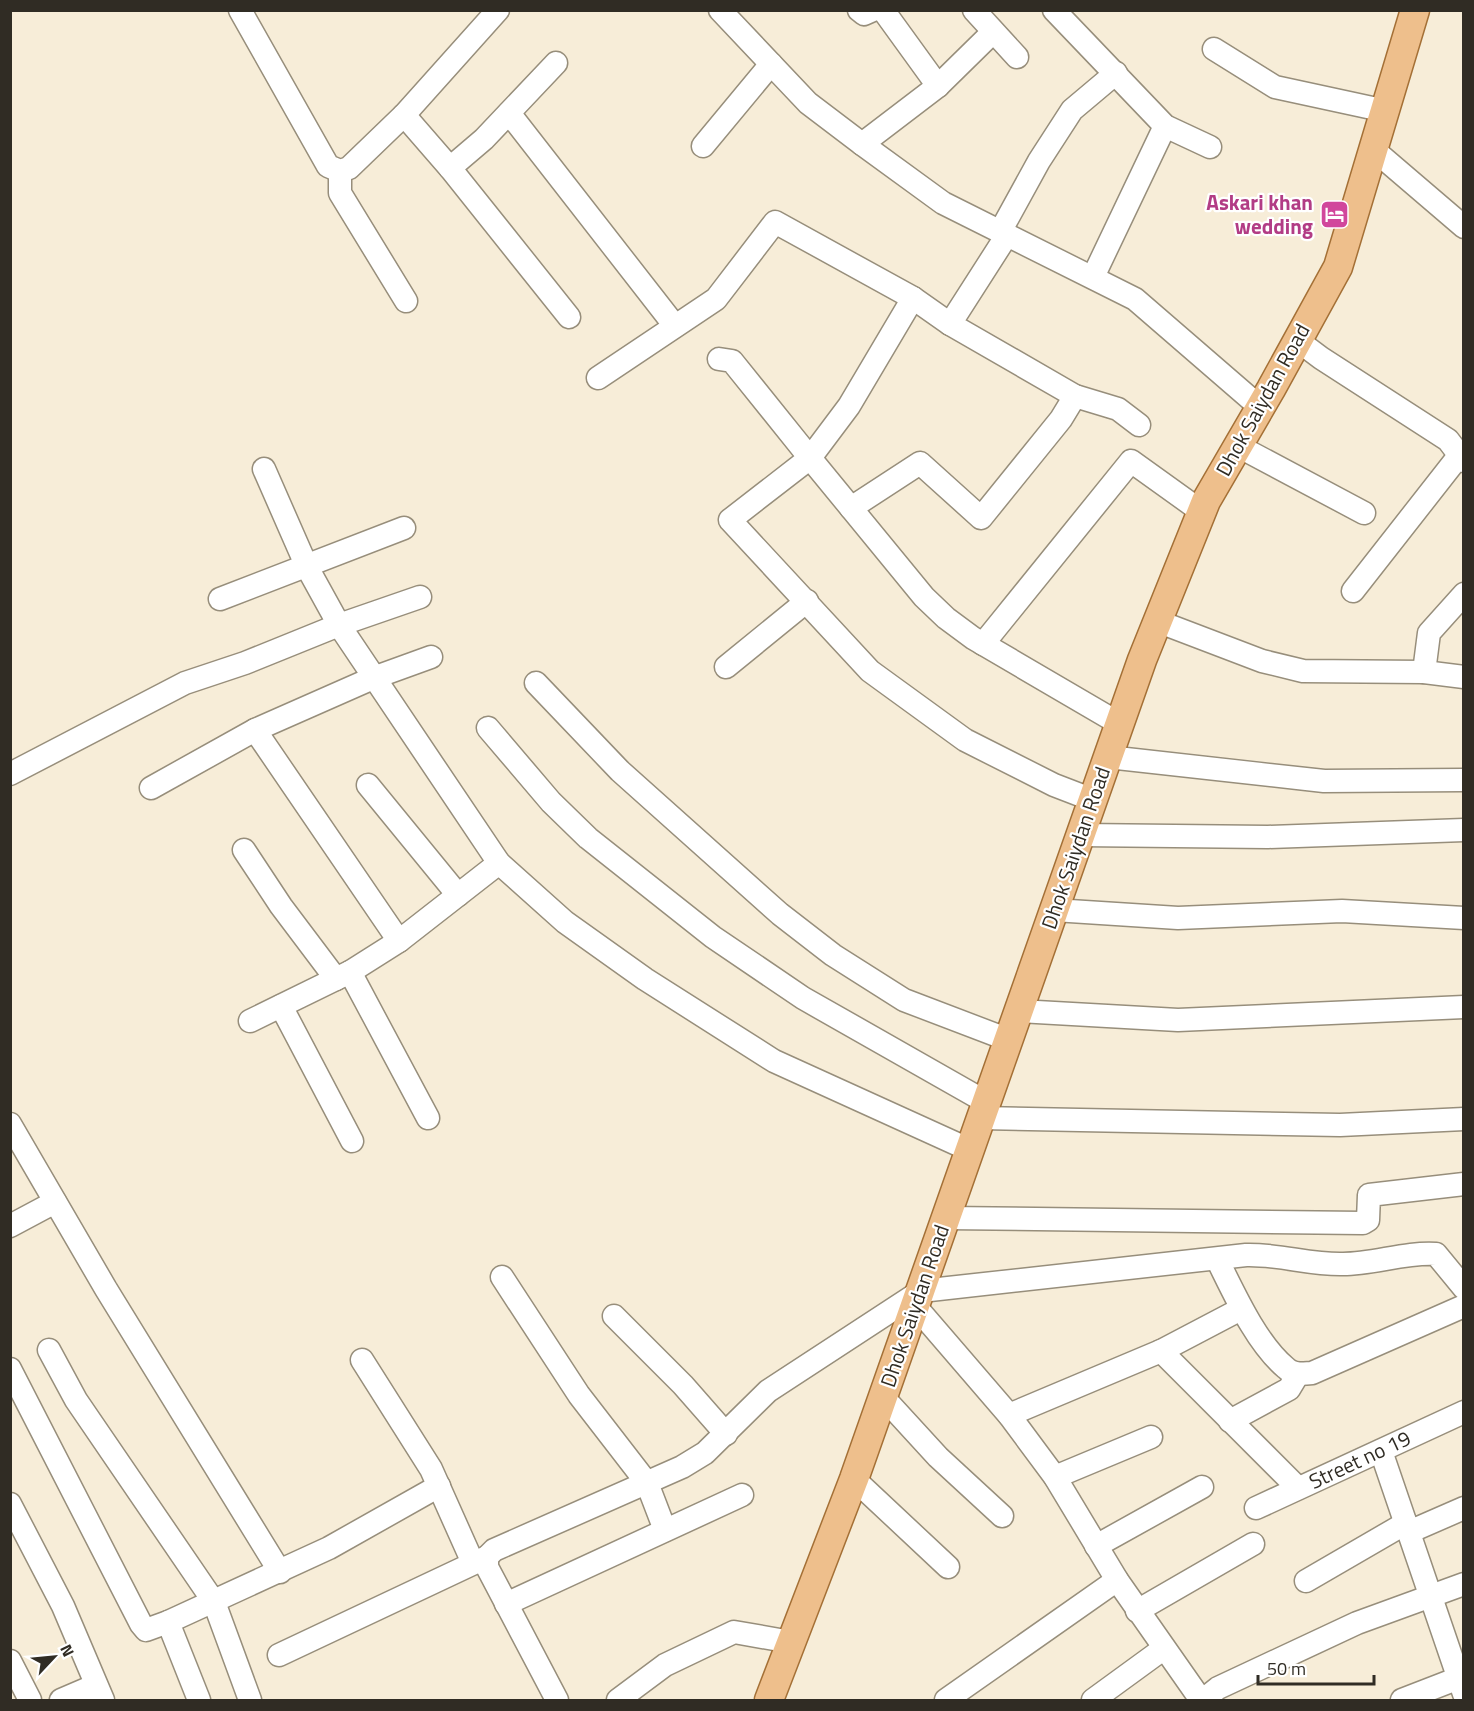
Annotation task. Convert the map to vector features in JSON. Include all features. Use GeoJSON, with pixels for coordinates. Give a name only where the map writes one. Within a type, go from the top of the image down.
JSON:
{"type":"FeatureCollection","features":[{"type":"Feature","properties":{"kind":"main road","name":"Dhok Saiydan Road"},"geometry":{"type":"LineString","coordinates":[[769,1701],[854,1479],[1157,621],[1202,512],[1338,267],[1414,10]]}},
{"type":"Feature","properties":{"kind":"street"},"geometry":{"type":"LineString","coordinates":[[240,10],[328,166],[340,171],[349,168],[404,115],[498,10]]}},
{"type":"Feature","properties":{"kind":"street"},"geometry":{"type":"LineString","coordinates":[[720,10],[808,103],[862,144],[943,203],[1135,299],[1261,408]]}},
{"type":"Feature","properties":{"kind":"street"},"geometry":{"type":"LineString","coordinates":[[859,10],[864,14],[873,10]]}},
{"type":"Feature","properties":{"kind":"street"},"geometry":{"type":"LineString","coordinates":[[883,10],[938,86]]}},
{"type":"Feature","properties":{"kind":"street"},"geometry":{"type":"LineString","coordinates":[[1054,10],[1165,126],[1210,147]]}},
{"type":"Feature","properties":{"kind":"street"},"geometry":{"type":"LineString","coordinates":[[862,144],[938,86],[985,18],[1017,57]]}},
{"type":"Feature","properties":{"kind":"street"},"geometry":{"type":"LineString","coordinates":[[1214,50],[1275,87],[1386,111]]}},
{"type":"Feature","properties":{"kind":"street"},"geometry":{"type":"LineString","coordinates":[[450,168],[484,139],[556,63]]}},
{"type":"Feature","properties":{"kind":"street"},"geometry":{"type":"LineString","coordinates":[[704,146],[771,64]]}},
{"type":"Feature","properties":{"kind":"street"},"geometry":{"type":"LineString","coordinates":[[950,324],[1004,233],[1039,161],[1072,110],[1116,74]]}},
{"type":"Feature","properties":{"kind":"street"},"geometry":{"type":"LineString","coordinates":[[509,113],[675,326]]}},
{"type":"Feature","properties":{"kind":"street"},"geometry":{"type":"LineString","coordinates":[[404,115],[450,168],[569,317]]}},
{"type":"Feature","properties":{"kind":"street"},"geometry":{"type":"LineString","coordinates":[[1093,277],[1165,126]]}},
{"type":"Feature","properties":{"kind":"street"},"geometry":{"type":"LineString","coordinates":[[1374,150],[1464,227]]}},
{"type":"Feature","properties":{"kind":"street"},"geometry":{"type":"LineString","coordinates":[[340,171],[340,193],[406,301]]}},
{"type":"Feature","properties":{"kind":"street"},"geometry":{"type":"LineString","coordinates":[[598,378],[716,300],[775,222],[912,298],[950,324],[1075,396],[1118,409],[1139,425]]}},
{"type":"Feature","properties":{"kind":"street"},"geometry":{"type":"LineString","coordinates":[[912,298],[849,406],[810,458],[730,520],[870,671],[965,740],[1054,785],[1093,800]]}},
{"type":"Feature","properties":{"kind":"street"},"geometry":{"type":"LineString","coordinates":[[1297,340],[1448,440],[1462,457],[1353,591]]}},
{"type":"Feature","properties":{"kind":"street"},"geometry":{"type":"LineString","coordinates":[[719,359],[732,361],[924,597],[946,618],[983,644],[1120,724]]}},
{"type":"Feature","properties":{"kind":"street"},"geometry":{"type":"LineString","coordinates":[[851,508],[920,463],[981,518],[1061,419],[1075,396]]}},
{"type":"Feature","properties":{"kind":"street"},"geometry":{"type":"LineString","coordinates":[[1238,446],[1364,513]]}},
{"type":"Feature","properties":{"kind":"street"},"geometry":{"type":"LineString","coordinates":[[983,644],[1131,460],[1202,512]]}},
{"type":"Feature","properties":{"kind":"street"},"geometry":{"type":"LineString","coordinates":[[264,470],[307,567],[339,625],[499,863],[565,922],[645,979],[774,1061],[970,1150]]}},
{"type":"Feature","properties":{"kind":"street"},"geometry":{"type":"LineString","coordinates":[[220,599],[404,528]]}},
{"type":"Feature","properties":{"kind":"street"},"geometry":{"type":"LineString","coordinates":[[1424,672],[1430,633],[1464,594]]}},
{"type":"Feature","properties":{"kind":"street"},"geometry":{"type":"LineString","coordinates":[[10,774],[185,683],[245,663],[339,625],[420,597]]}},
{"type":"Feature","properties":{"kind":"street"},"geometry":{"type":"LineString","coordinates":[[726,667],[807,601]]}},
{"type":"Feature","properties":{"kind":"street"},"geometry":{"type":"LineString","coordinates":[[1157,621],[1262,661],[1303,671],[1342,674],[1424,672],[1464,677]]}},
{"type":"Feature","properties":{"kind":"street"},"geometry":{"type":"LineString","coordinates":[[151,788],[255,730],[374,678],[431,657]]}},
{"type":"Feature","properties":{"kind":"street"},"geometry":{"type":"LineString","coordinates":[[536,683],[620,771],[780,914],[833,955],[904,1000],[1009,1040]]}},
{"type":"Feature","properties":{"kind":"street"},"geometry":{"type":"LineString","coordinates":[[488,728],[551,802],[588,838],[713,937],[803,998],[984,1110],[1340,1125],[1464,1119]]}},
{"type":"Feature","properties":{"kind":"street"},"geometry":{"type":"LineString","coordinates":[[255,730],[399,941]]}},
{"type":"Feature","properties":{"kind":"street"},"geometry":{"type":"LineString","coordinates":[[1108,757],[1324,781],[1464,780]]}},
{"type":"Feature","properties":{"kind":"street"},"geometry":{"type":"LineString","coordinates":[[368,785],[458,895]]}},
{"type":"Feature","properties":{"kind":"street"},"geometry":{"type":"LineString","coordinates":[[1080,835],[1268,837],[1464,830]]}},
{"type":"Feature","properties":{"kind":"street"},"geometry":{"type":"LineString","coordinates":[[244,850],[281,906],[343,975],[428,1118]]}},
{"type":"Feature","properties":{"kind":"street"},"geometry":{"type":"LineString","coordinates":[[250,1021],[343,975],[399,941],[499,863]]}},
{"type":"Feature","properties":{"kind":"street"},"geometry":{"type":"LineString","coordinates":[[1054,910],[1178,918],[1342,911],[1464,918]]}},
{"type":"Feature","properties":{"kind":"street"},"geometry":{"type":"LineString","coordinates":[[281,1006],[352,1141]]}},
{"type":"Feature","properties":{"kind":"street"},"geometry":{"type":"LineString","coordinates":[[1019,1011],[1178,1020],[1464,1007]]}},
{"type":"Feature","properties":{"kind":"street"},"geometry":{"type":"LineString","coordinates":[[10,1124],[106,1289],[280,1572]]}},
{"type":"Feature","properties":{"kind":"street"},"geometry":{"type":"LineString","coordinates":[[946,1218],[1363,1223],[1368,1220],[1368,1195],[1464,1184]]}},
{"type":"Feature","properties":{"kind":"street"},"geometry":{"type":"LineString","coordinates":[[10,1226],[56,1202]]}},
{"type":"Feature","properties":{"kind":"street"},"geometry":{"type":"LineString","coordinates":[[279,1654],[480,1560],[494,1550],[647,1483],[705,1454],[768,1391],[918,1299],[1264,1254],[1344,1264],[1422,1253],[1436,1254],[1464,1288]]}},
{"type":"Feature","properties":{"kind":"street"},"geometry":{"type":"LineString","coordinates":[[1216,1259],[1250,1324],[1287,1370],[1298,1374],[1312,1373],[1464,1306]]}},
{"type":"Feature","properties":{"kind":"street"},"geometry":{"type":"LineString","coordinates":[[502,1277],[579,1395],[647,1483],[665,1530]]}},
{"type":"Feature","properties":{"kind":"street"},"geometry":{"type":"LineString","coordinates":[[918,1299],[1055,1477],[1137,1611],[1202,1701],[1218,1688],[1357,1623],[1464,1584]]}},
{"type":"Feature","properties":{"kind":"street"},"geometry":{"type":"LineString","coordinates":[[1009,1415],[1161,1351],[1241,1309]]}},
{"type":"Feature","properties":{"kind":"street"},"geometry":{"type":"LineString","coordinates":[[614,1316],[683,1385],[726,1434]]}},
{"type":"Feature","properties":{"kind":"street"},"geometry":{"type":"LineString","coordinates":[[49,1350],[76,1400],[214,1602],[250,1701]]}},
{"type":"Feature","properties":{"kind":"street"},"geometry":{"type":"LineString","coordinates":[[1161,1351],[1298,1488]]}},
{"type":"Feature","properties":{"kind":"street"},"geometry":{"type":"LineString","coordinates":[[362,1360],[421,1451],[480,1560],[487,1567],[557,1701]]}},
{"type":"Feature","properties":{"kind":"street"},"geometry":{"type":"LineString","coordinates":[[10,1370],[146,1630],[214,1602],[329,1548],[439,1486]]}},
{"type":"Feature","properties":{"kind":"street"},"geometry":{"type":"LineString","coordinates":[[1230,1421],[1289,1389],[1298,1374]]}},
{"type":"Feature","properties":{"kind":"street"},"geometry":{"type":"LineString","coordinates":[[883,1397],[938,1458],[1002,1516]]}},
{"type":"Feature","properties":{"kind":"street","name":"Street no 19"},"geometry":{"type":"LineString","coordinates":[[1256,1508],[1464,1412]]}},
{"type":"Feature","properties":{"kind":"street"},"geometry":{"type":"LineString","coordinates":[[1055,1477],[1151,1437]]}},
{"type":"Feature","properties":{"kind":"street"},"geometry":{"type":"LineString","coordinates":[[1382,1451],[1462,1683],[1402,1701]]}},
{"type":"Feature","properties":{"kind":"street"},"geometry":{"type":"LineString","coordinates":[[854,1479],[948,1567]]}},
{"type":"Feature","properties":{"kind":"street"},"geometry":{"type":"LineString","coordinates":[[1096,1546],[1202,1487]]}},
{"type":"Feature","properties":{"kind":"street"},"geometry":{"type":"LineString","coordinates":[[506,1604],[742,1495]]}},
{"type":"Feature","properties":{"kind":"street"},"geometry":{"type":"LineString","coordinates":[[10,1504],[63,1606],[100,1693],[61,1701]]}},
{"type":"Feature","properties":{"kind":"street"},"geometry":{"type":"LineString","coordinates":[[1306,1581],[1407,1528],[1464,1508]]}},
{"type":"Feature","properties":{"kind":"street"},"geometry":{"type":"LineString","coordinates":[[1137,1611],[1253,1544]]}},
{"type":"Feature","properties":{"kind":"street"},"geometry":{"type":"LineString","coordinates":[[946,1701],[1117,1580]]}},
{"type":"Feature","properties":{"kind":"street"},"geometry":{"type":"LineString","coordinates":[[168,1622],[199,1701]]}},
{"type":"Feature","properties":{"kind":"street"},"geometry":{"type":"LineString","coordinates":[[618,1701],[665,1665],[734,1632],[791,1642]]}},
{"type":"Feature","properties":{"kind":"street"},"geometry":{"type":"LineString","coordinates":[[1093,1701],[1163,1649]]}},
{"type":"Feature","properties":{"kind":"street"},"geometry":{"type":"LineString","coordinates":[[10,1661],[30,1701]]}},
{"type":"Feature","properties":{"kind":"place","name":"Askari khan wedding"},"geometry":{"type":"Point","coordinates":[1334,215]}}]}
